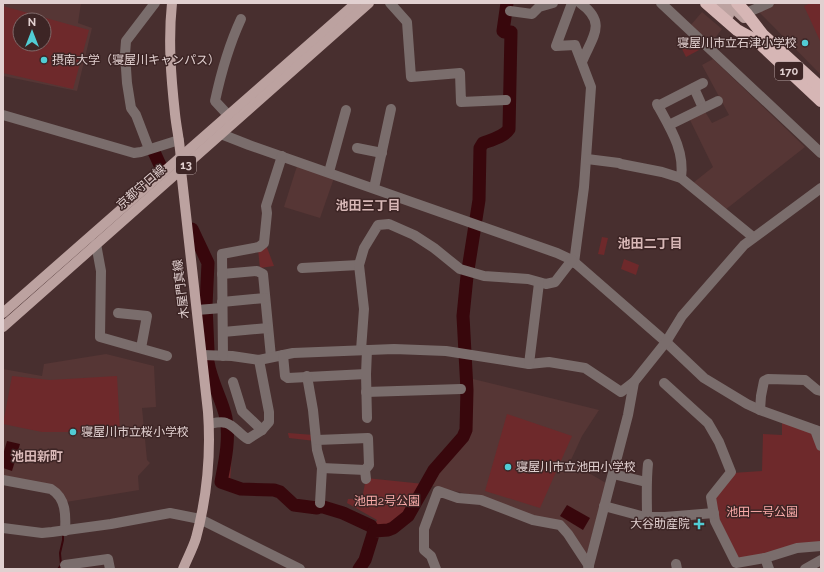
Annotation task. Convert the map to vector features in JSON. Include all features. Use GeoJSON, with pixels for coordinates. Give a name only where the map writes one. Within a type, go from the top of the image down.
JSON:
{"type":"FeatureCollection","features":[{"type":"Feature","properties":{"kind":"highway","name":"170"},"geometry":{"type":"LineString","coordinates":[[706,3],[738,30],[760,38],[821,88]]}},
{"type":"Feature","properties":{"kind":"highway","name":"170"},"geometry":{"type":"LineString","coordinates":[[737,3],[746,13],[760,38],[821,101]]}},
{"type":"Feature","properties":{"kind":"main road","name":"木屋門真線"},"geometry":{"type":"LineString","coordinates":[[172,3],[170,57],[182,156],[181,170],[202,309],[202,355],[210,446],[207,481],[196,539],[183,569]]}},
{"type":"Feature","properties":{"kind":"main road","name":"京都守口線"},"geometry":{"type":"LineString","coordinates":[[3,313],[356,3]]}},
{"type":"Feature","properties":{"kind":"main road","name":"京都守口線"},"geometry":{"type":"LineString","coordinates":[[3,327],[369,3]]}},
{"type":"Feature","properties":{"kind":"main road"},"geometry":{"type":"LineString","coordinates":[[715,3],[760,38]]}},
{"type":"Feature","properties":{"kind":"main road"},"geometry":{"type":"LineString","coordinates":[[728,3],[760,38]]}},
{"type":"Feature","properties":{"kind":"street"},"geometry":{"type":"LineString","coordinates":[[149,149],[136,115],[131,108],[127,84],[125,54],[126,41],[155,3]]}},
{"type":"Feature","properties":{"kind":"street"},"geometry":{"type":"LineString","coordinates":[[390,3],[407,22],[411,77],[460,73],[461,102],[506,100]]}},
{"type":"Feature","properties":{"kind":"street"},"geometry":{"type":"LineString","coordinates":[[510,11],[532,14],[539,7],[553,3]]}},
{"type":"Feature","properties":{"kind":"street"},"geometry":{"type":"LineString","coordinates":[[367,418],[364,309],[359,265],[364,248],[378,225],[384,223],[414,235],[434,248],[455,267],[484,276],[528,279],[546,284],[555,282],[573,261],[587,159],[591,87],[575,45],[556,46],[572,3]]}},
{"type":"Feature","properties":{"kind":"street"},"geometry":{"type":"LineString","coordinates":[[580,3],[592,14],[595,19],[596,27],[594,36],[582,62]]}},
{"type":"Feature","properties":{"kind":"street"},"geometry":{"type":"LineString","coordinates":[[661,3],[821,153]]}},
{"type":"Feature","properties":{"kind":"street"},"geometry":{"type":"LineString","coordinates":[[746,13],[769,3]]}},
{"type":"Feature","properties":{"kind":"street"},"geometry":{"type":"LineString","coordinates":[[228,115],[215,102],[223,67],[234,35],[242,19]]}},
{"type":"Feature","properties":{"kind":"street"},"geometry":{"type":"LineString","coordinates":[[681,178],[682,170],[680,153],[669,125],[658,105],[703,83]]}},
{"type":"Feature","properties":{"kind":"street"},"geometry":{"type":"LineString","coordinates":[[694,88],[703,108]]}},
{"type":"Feature","properties":{"kind":"street"},"geometry":{"type":"LineString","coordinates":[[669,125],[718,101]]}},
{"type":"Feature","properties":{"kind":"street"},"geometry":{"type":"LineString","coordinates":[[374,188],[391,109]]}},
{"type":"Feature","properties":{"kind":"street"},"geometry":{"type":"LineString","coordinates":[[329,172],[346,110]]}},
{"type":"Feature","properties":{"kind":"street"},"geometry":{"type":"LineString","coordinates":[[3,115],[134,153],[179,140]]}},
{"type":"Feature","properties":{"kind":"street"},"geometry":{"type":"LineString","coordinates":[[221,134],[557,253],[573,261],[666,342],[704,378],[747,404],[818,431],[821,446]]}},
{"type":"Feature","properties":{"kind":"street"},"geometry":{"type":"LineString","coordinates":[[357,148],[382,153]]}},
{"type":"Feature","properties":{"kind":"street"},"geometry":{"type":"LineString","coordinates":[[223,356],[222,254],[259,247],[264,243],[267,213],[266,206],[282,156]]}},
{"type":"Feature","properties":{"kind":"street"},"geometry":{"type":"LineString","coordinates":[[587,159],[619,163],[662,172],[681,178],[753,237]]}},
{"type":"Feature","properties":{"kind":"street"},"geometry":{"type":"LineString","coordinates":[[202,355],[259,360],[294,353],[397,349],[446,351],[529,364],[549,362],[585,368],[621,392],[634,382],[666,342],[682,316],[744,245],[821,188]]}},
{"type":"Feature","properties":{"kind":"street"},"geometry":{"type":"LineString","coordinates":[[96,244],[101,271],[100,337],[167,356]]}},
{"type":"Feature","properties":{"kind":"street"},"geometry":{"type":"LineString","coordinates":[[302,268],[359,265]]}},
{"type":"Feature","properties":{"kind":"street"},"geometry":{"type":"LineString","coordinates":[[222,274],[257,271],[263,274],[271,357]]}},
{"type":"Feature","properties":{"kind":"street"},"geometry":{"type":"LineString","coordinates":[[529,364],[539,283]]}},
{"type":"Feature","properties":{"kind":"street"},"geometry":{"type":"LineString","coordinates":[[202,309],[265,298]]}},
{"type":"Feature","properties":{"kind":"street"},"geometry":{"type":"LineString","coordinates":[[118,313],[147,316],[141,348]]}},
{"type":"Feature","properties":{"kind":"street"},"geometry":{"type":"LineString","coordinates":[[223,332],[268,328]]}},
{"type":"Feature","properties":{"kind":"street"},"geometry":{"type":"LineString","coordinates":[[283,355],[285,376],[288,378],[366,374]]}},
{"type":"Feature","properties":{"kind":"street"},"geometry":{"type":"LineString","coordinates":[[209,424],[227,423],[242,436],[248,439],[262,430],[268,422],[269,412],[259,360]]}},
{"type":"Feature","properties":{"kind":"street"},"geometry":{"type":"LineString","coordinates":[[307,376],[317,440],[317,450],[322,468],[320,503]]}},
{"type":"Feature","properties":{"kind":"street"},"geometry":{"type":"LineString","coordinates":[[760,410],[760,396],[764,381],[768,379],[805,380],[817,390],[821,390]]}},
{"type":"Feature","properties":{"kind":"street"},"geometry":{"type":"LineString","coordinates":[[233,382],[242,411],[262,430]]}},
{"type":"Feature","properties":{"kind":"street"},"geometry":{"type":"LineString","coordinates":[[589,567],[628,415],[634,382]]}},
{"type":"Feature","properties":{"kind":"street"},"geometry":{"type":"LineString","coordinates":[[664,383],[708,423],[719,442],[731,472],[711,497],[716,521],[736,566],[797,548],[821,546]]}},
{"type":"Feature","properties":{"kind":"street"},"geometry":{"type":"LineString","coordinates":[[366,392],[461,389]]}},
{"type":"Feature","properties":{"kind":"street"},"geometry":{"type":"LineString","coordinates":[[317,440],[368,438],[369,465],[366,474],[322,468]]}},
{"type":"Feature","properties":{"kind":"street"},"geometry":{"type":"LineString","coordinates":[[647,517],[648,494],[646,482],[648,464]]}},
{"type":"Feature","properties":{"kind":"street"},"geometry":{"type":"LineString","coordinates":[[613,474],[646,482]]}},
{"type":"Feature","properties":{"kind":"street"},"geometry":{"type":"LineString","coordinates":[[3,480],[51,489],[56,492],[64,506],[65,531]]}},
{"type":"Feature","properties":{"kind":"street"},"geometry":{"type":"LineString","coordinates":[[436,569],[432,556],[424,550],[424,529],[438,491],[458,498],[481,500],[533,520],[560,525],[568,534],[589,567]]}},
{"type":"Feature","properties":{"kind":"street"},"geometry":{"type":"LineString","coordinates":[[604,506],[647,517],[714,513]]}},
{"type":"Feature","properties":{"kind":"street"},"geometry":{"type":"LineString","coordinates":[[3,528],[42,533],[65,531],[170,513],[200,519],[300,569]]}},
{"type":"Feature","properties":{"kind":"street"},"geometry":{"type":"LineString","coordinates":[[765,558],[769,569]]}},
{"type":"Feature","properties":{"kind":"street"},"geometry":{"type":"LineString","coordinates":[[64,565],[90,566],[108,559],[110,569]]}},
{"type":"Feature","properties":{"kind":"street"},"geometry":{"type":"LineString","coordinates":[[805,569],[821,560]]}},
{"type":"Feature","properties":{"kind":"shaded area","name":"摂南大学（寝屋川キャンパス）"},"geometry":{"type":"Polygon","coordinates":[[[3,3],[81,3],[78,23],[92,28],[77,91],[3,76],[3,3]]]}},
{"type":"Feature","properties":{"kind":"shaded area","name":"寝屋川市立石津小学校"},"geometry":{"type":"Polygon","coordinates":[[[775,3],[821,3],[821,75],[758,11],[775,3]]]}},
{"type":"Feature","properties":{"kind":"shaded area"},"geometry":{"type":"Polygon","coordinates":[[[702,12],[722,29],[711,43],[690,26],[702,12]]]}},
{"type":"Feature","properties":{"kind":"shaded area"},"geometry":{"type":"Polygon","coordinates":[[[713,59],[805,147],[725,210],[693,183],[713,167],[689,118],[704,110],[712,123],[729,115],[702,65],[713,59]]]}},
{"type":"Feature","properties":{"kind":"shaded area"},"geometry":{"type":"Polygon","coordinates":[[[297,166],[334,178],[320,218],[284,207],[297,166]]]}},
{"type":"Feature","properties":{"kind":"shaded area","name":"寝屋川市立桜小学校"},"geometry":{"type":"Polygon","coordinates":[[[106,354],[154,366],[156,407],[142,408],[147,460],[150,463],[138,476],[139,490],[66,502],[56,490],[3,478],[3,369],[42,376],[44,364],[106,354]]]}},
{"type":"Feature","properties":{"kind":"shaded area","name":"寝屋川市立池田小学校"},"geometry":{"type":"Polygon","coordinates":[[[469,378],[599,410],[582,436],[570,462],[606,483],[586,557],[563,526],[518,513],[486,498],[428,485],[435,471],[462,440],[467,430],[470,396],[469,378]]]}},
{"type":"Feature","properties":{"kind":"shaded area"},"geometry":{"type":"Polygon","coordinates":[[[7,441],[20,444],[12,471],[3,468],[3,455],[7,441]]]}},
{"type":"Feature","properties":{"kind":"shaded area"},"geometry":{"type":"Polygon","coordinates":[[[567,505],[590,518],[583,530],[560,516],[567,505]]]}},
{"type":"Feature","properties":{"kind":"green space"},"geometry":{"type":"Polygon","coordinates":[[[811,3],[821,3],[821,43],[804,6],[811,3]]]}},
{"type":"Feature","properties":{"kind":"green space","name":"摂南大学（寝屋川キャンパス）"},"geometry":{"type":"Polygon","coordinates":[[[3,6],[24,12],[12,12],[12,52],[52,52],[52,20],[89,30],[73,89],[3,73],[3,6]]]}},
{"type":"Feature","properties":{"kind":"green space"},"geometry":{"type":"Polygon","coordinates":[[[689,40],[699,50],[686,57],[680,45],[689,40]]]}},
{"type":"Feature","properties":{"kind":"green space"},"geometry":{"type":"Polygon","coordinates":[[[602,237],[608,238],[604,255],[598,254],[602,237]]]}},
{"type":"Feature","properties":{"kind":"green space"},"geometry":{"type":"Polygon","coordinates":[[[266,245],[274,266],[260,268],[258,249],[266,245]]]}},
{"type":"Feature","properties":{"kind":"green space"},"geometry":{"type":"Polygon","coordinates":[[[624,259],[639,265],[636,275],[621,269],[624,259]]]}},
{"type":"Feature","properties":{"kind":"green space"},"geometry":{"type":"Polygon","coordinates":[[[12,376],[50,380],[117,376],[120,432],[42,432],[3,424],[12,376]]]}},
{"type":"Feature","properties":{"kind":"green space"},"geometry":{"type":"Polygon","coordinates":[[[507,414],[572,436],[540,508],[485,491],[507,414]]]}},
{"type":"Feature","properties":{"kind":"green space","name":"池田一号公園"},"geometry":{"type":"Polygon","coordinates":[[[782,422],[814,432],[821,454],[821,543],[743,559],[734,555],[714,506],[714,497],[732,473],[762,471],[763,434],[782,435],[782,422]]]}},
{"type":"Feature","properties":{"kind":"green space"},"geometry":{"type":"Polygon","coordinates":[[[288,433],[314,435],[315,441],[289,438],[288,433]]]}},
{"type":"Feature","properties":{"kind":"green space"},"geometry":{"type":"Polygon","coordinates":[[[227,448],[232,448],[230,484],[223,481],[227,448]]]}},
{"type":"Feature","properties":{"kind":"green space","name":"池田2号公園"},"geometry":{"type":"Polygon","coordinates":[[[366,478],[424,484],[409,512],[390,527],[374,526],[377,520],[347,503],[348,499],[362,499],[366,478]]]}},
{"type":"Feature","properties":{"kind":"waterway"},"geometry":{"type":"LineString","coordinates":[[359,569],[365,560],[374,531],[393,528],[408,516],[434,470],[463,437],[466,430],[467,390],[463,316],[467,276],[479,200],[480,148],[483,143],[501,136],[509,129],[511,32],[503,31],[507,3]]}},
{"type":"Feature","properties":{"kind":"waterway"},"geometry":{"type":"LineString","coordinates":[[154,152],[160,165]]}},
{"type":"Feature","properties":{"kind":"waterway"},"geometry":{"type":"LineString","coordinates":[[192,229],[208,263],[206,305],[208,351]]}},
{"type":"Feature","properties":{"kind":"waterway"},"geometry":{"type":"LineString","coordinates":[[208,362],[209,369],[224,411],[227,426],[226,450],[221,482],[241,489],[274,490],[280,492],[294,505],[317,508],[320,506],[343,513],[371,526],[374,531]]}},
{"type":"Feature","properties":{"kind":"waterway"},"geometry":{"type":"LineString","coordinates":[[58,569],[61,565],[60,553],[63,534]]}},
{"type":"Feature","properties":{"kind":"place","name":"寝屋川市立石津小学校"},"geometry":{"type":"Point","coordinates":[805,43]}},
{"type":"Feature","properties":{"kind":"place","name":"摂南大学（寝屋川キャンパス）"},"geometry":{"type":"Point","coordinates":[44,60]}},
{"type":"Feature","properties":{"kind":"place","name":"寝屋川市立桜小学校"},"geometry":{"type":"Point","coordinates":[73,432]}},
{"type":"Feature","properties":{"kind":"place","name":"寝屋川市立池田小学校"},"geometry":{"type":"Point","coordinates":[508,467]}},
{"type":"Feature","properties":{"kind":"place","name":"大谷助産院"},"geometry":{"type":"Point","coordinates":[699,524]}},
{"type":"Feature","properties":{"kind":"district","name":"池田三丁目"},"geometry":{"type":"Point","coordinates":[368,205]}},
{"type":"Feature","properties":{"kind":"district","name":"池田二丁目"},"geometry":{"type":"Point","coordinates":[650,243]}},
{"type":"Feature","properties":{"kind":"district","name":"池田新町"},"geometry":{"type":"Point","coordinates":[37,456]}}]}
